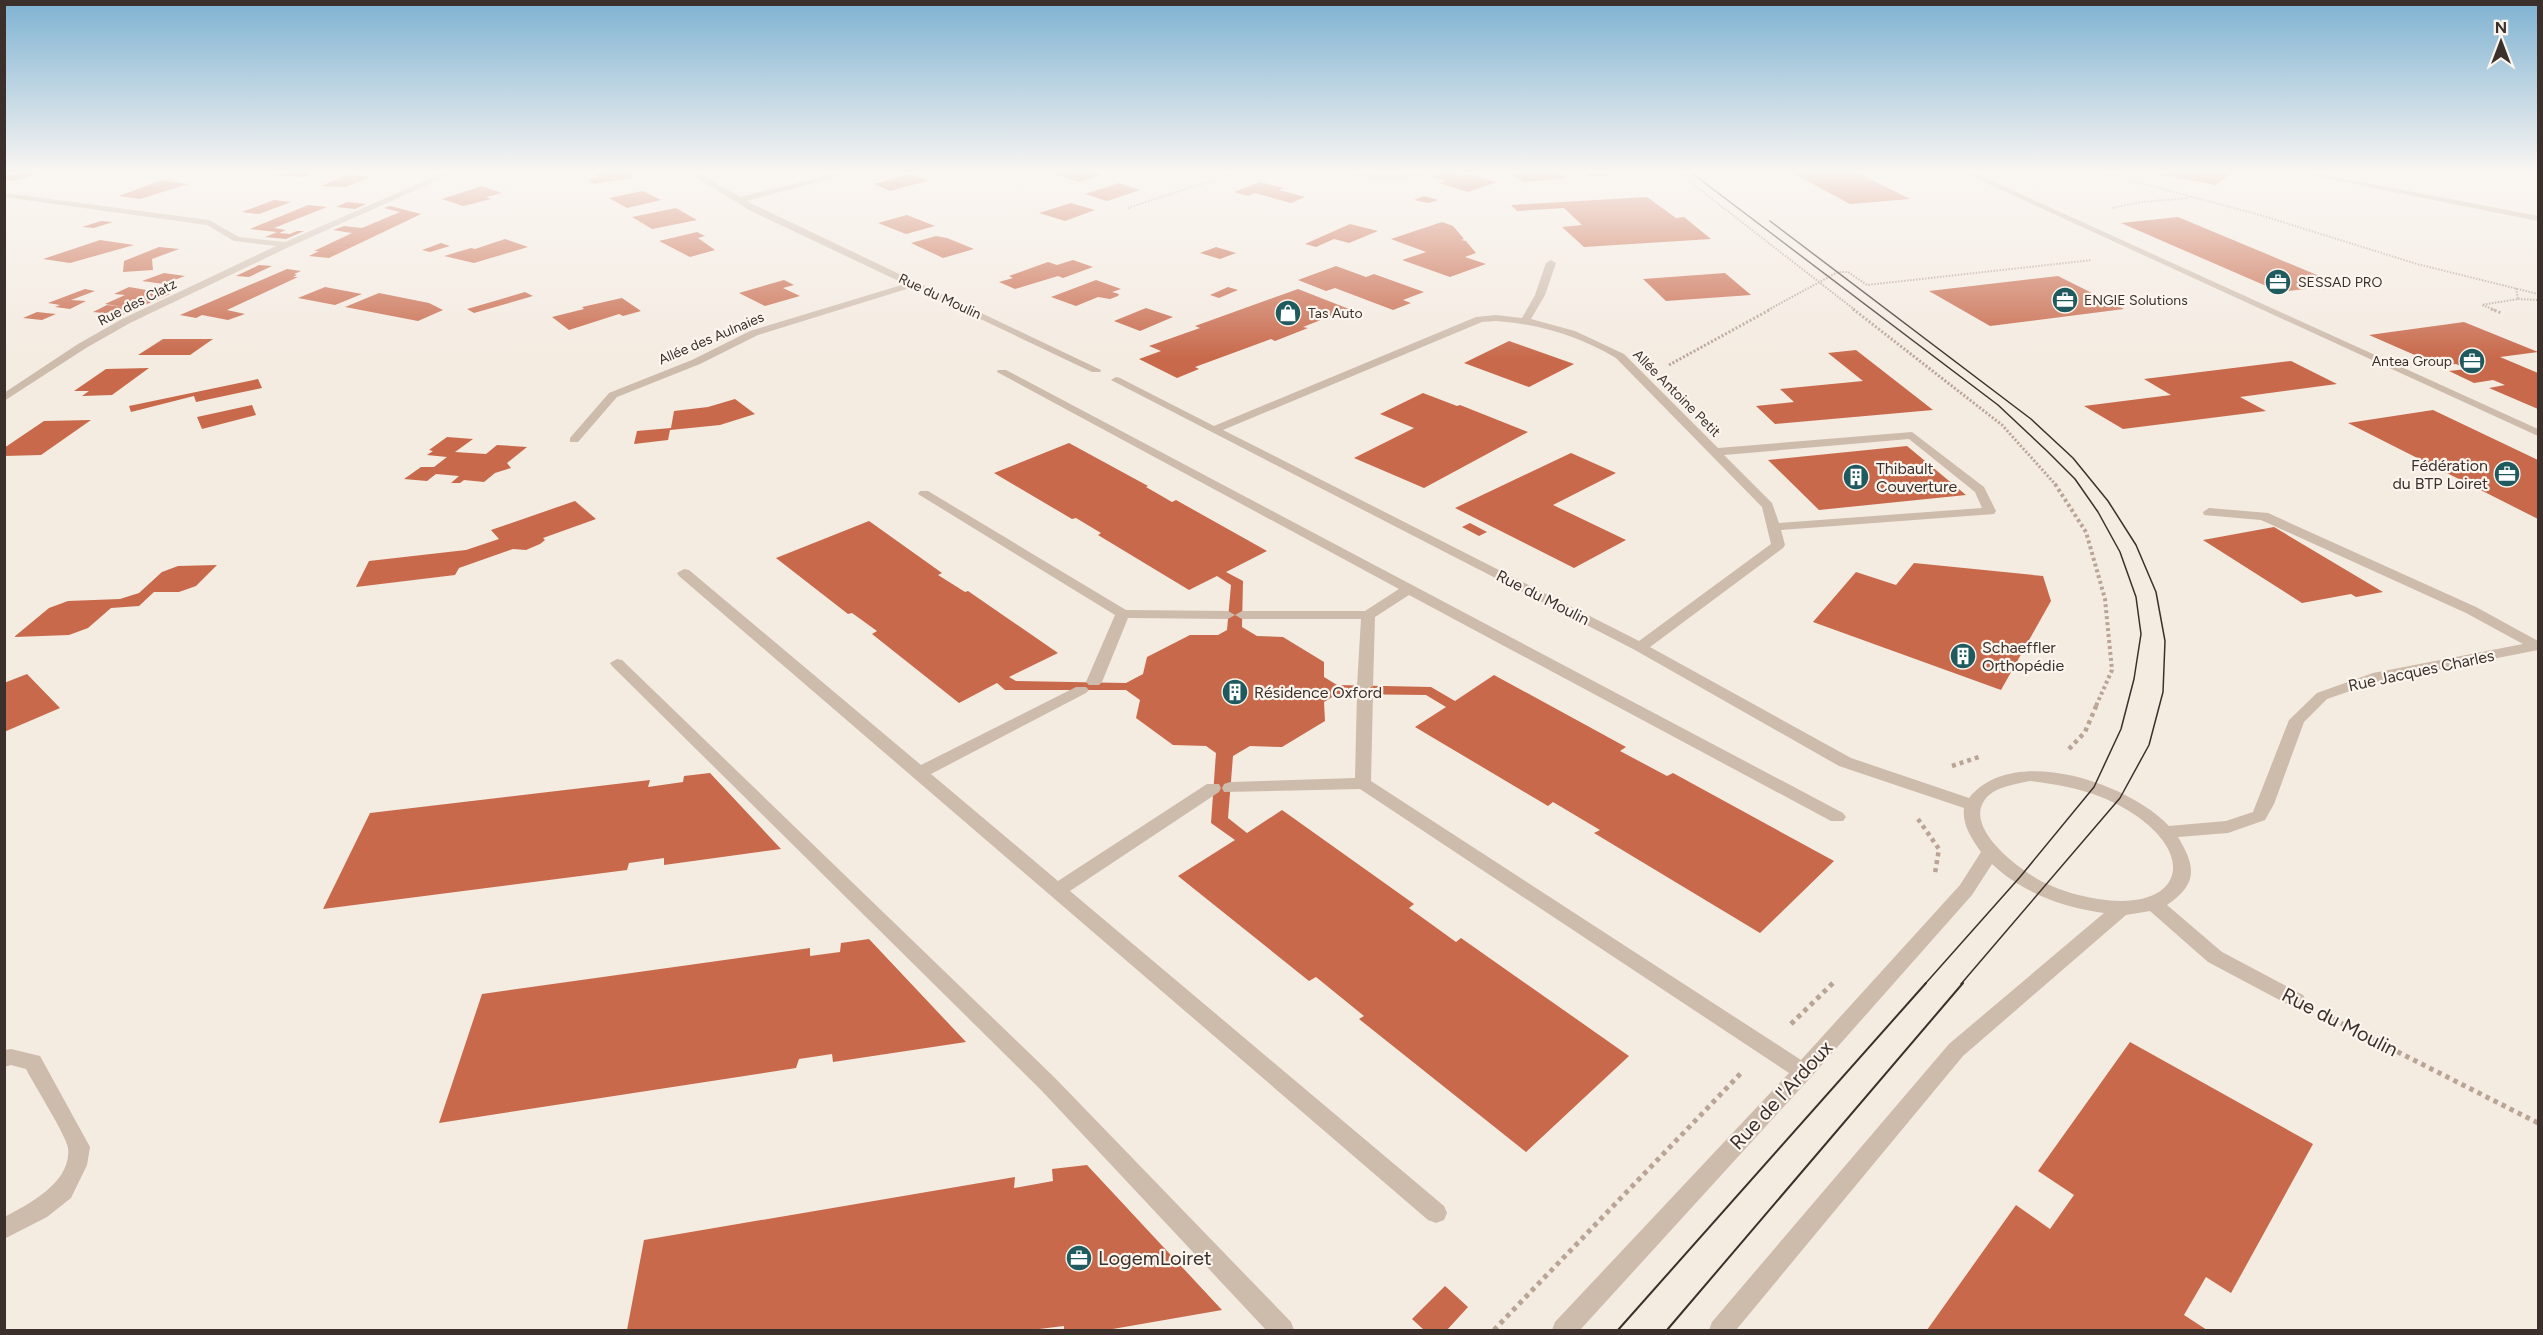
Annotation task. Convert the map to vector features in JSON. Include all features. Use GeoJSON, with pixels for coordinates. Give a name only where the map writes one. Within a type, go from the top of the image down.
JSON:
{"type":"FeatureCollection","features":[{"type":"Feature","properties":{"kind":"street"},"geometry":{"type":"LineString","coordinates":[[228,233],[237,239],[286,245]]}},
{"type":"Feature","properties":{"kind":"street","name":"Rue des Clatz"},"geometry":{"type":"LineString","coordinates":[[4,398],[82,345],[126,321],[313,233]]}},
{"type":"Feature","properties":{"kind":"street","name":"Rue du Moulin"},"geometry":{"type":"LineString","coordinates":[[808,233],[1096,370]]}},
{"type":"Feature","properties":{"kind":"street"},"geometry":{"type":"LineString","coordinates":[[2100,233],[2538,433]]}},
{"type":"Feature","properties":{"kind":"street"},"geometry":{"type":"LineString","coordinates":[[1526,320],[1540,295],[1551,263]]}},
{"type":"Feature","properties":{"kind":"street","name":"Allée des Aulnaies"},"geometry":{"type":"LineString","coordinates":[[574,440],[613,395],[696,362],[754,333],[914,284]]}},
{"type":"Feature","properties":{"kind":"street","name":"Allée Antoine Petit"},"geometry":{"type":"LineString","coordinates":[[1216,429],[1469,322],[1492,317],[1526,320],[1549,326],[1610,349],[1768,506],[1773,526]]}},
{"type":"Feature","properties":{"kind":"street"},"geometry":{"type":"LineString","coordinates":[[1002,372],[1838,817]]}},
{"type":"Feature","properties":{"kind":"street","name":"Rue du Moulin"},"geometry":{"type":"LineString","coordinates":[[1116,380],[1640,647],[1845,762],[1973,805]]}},
{"type":"Feature","properties":{"kind":"street"},"geometry":{"type":"LineString","coordinates":[[1640,647],[1778,545],[1773,526],[1990,512],[1980,490],[1912,435],[1714,452]]}},
{"type":"Feature","properties":{"kind":"street"},"geometry":{"type":"LineString","coordinates":[[924,494],[1123,614],[1368,615],[1409,589]]}},
{"type":"Feature","properties":{"kind":"street"},"geometry":{"type":"LineString","coordinates":[[2209,512],[2264,516],[2471,610],[2538,646]]}},
{"type":"Feature","properties":{"kind":"street"},"geometry":{"type":"LineString","coordinates":[[684,573],[1436,1213]]}},
{"type":"Feature","properties":{"kind":"street"},"geometry":{"type":"LineString","coordinates":[[919,773],[1087,686],[1123,614]]}},
{"type":"Feature","properties":{"kind":"street"},"geometry":{"type":"LineString","coordinates":[[1363,783],[1368,615]]}},
{"type":"Feature","properties":{"kind":"street","name":"Rue Jacques Charles"},"geometry":{"type":"LineString","coordinates":[[2166,832],[2228,827],[2259,816],[2297,720],[2322,696],[2373,678],[2538,646]]}},
{"type":"Feature","properties":{"kind":"street"},"geometry":{"type":"LineString","coordinates":[[617,663],[1048,1084],[1282,1330]]}},
{"type":"Feature","properties":{"kind":"street"},"geometry":{"type":"LineString","coordinates":[[2030,776],[2061,779],[2094,787],[2120,798],[2137,808],[2166,832],[2178,849],[2184,866],[2181,882],[2171,895],[2153,903],[2122,908],[2096,906],[2042,889],[2004,866],[1978,837],[1972,820],[1973,805],[1983,790],[2003,780],[2030,776]]}},
{"type":"Feature","properties":{"kind":"street"},"geometry":{"type":"LineString","coordinates":[[1057,891],[1222,788],[1363,783],[1803,1072]]}},
{"type":"Feature","properties":{"kind":"street","name":"Rue de l'Ardoux"},"geometry":{"type":"LineString","coordinates":[[1564,1330],[1803,1072],[1966,890],[1990,853]]}},
{"type":"Feature","properties":{"kind":"street","name":"Rue du Moulin"},"geometry":{"type":"LineString","coordinates":[[2153,903],[2215,957],[2296,1000]]}},
{"type":"Feature","properties":{"kind":"street"},"geometry":{"type":"LineString","coordinates":[[1720,1330],[1956,1050],[2122,908]]}},
{"type":"Feature","properties":{"kind":"street"},"geometry":{"type":"LineString","coordinates":[[4,1059],[11,1057],[33,1062],[79,1147],[76,1165],[63,1191],[39,1210],[4,1229]]}},
{"type":"Feature","properties":{"kind":"path"},"geometry":{"type":"LineString","coordinates":[[2318,233],[2416,264],[2538,294]]}},
{"type":"Feature","properties":{"kind":"path"},"geometry":{"type":"LineString","coordinates":[[1642,380],[1838,272],[1848,272],[1867,285],[2146,254]]}},
{"type":"Feature","properties":{"kind":"path"},"geometry":{"type":"LineString","coordinates":[[2516,288],[2518,299]]}},
{"type":"Feature","properties":{"kind":"path"},"geometry":{"type":"LineString","coordinates":[[2501,313],[2482,305],[2518,299],[2538,300]]}},
{"type":"Feature","properties":{"kind":"path"},"geometry":{"type":"LineString","coordinates":[[1918,815],[1918,819],[1939,849],[1932,880]]}},
{"type":"Feature","properties":{"kind":"path"},"geometry":{"type":"LineString","coordinates":[[1494,1330],[1766,1047],[1842,975]]}},
{"type":"Feature","properties":{"kind":"path","name":"Rue du Moulin"},"geometry":{"type":"LineString","coordinates":[[2296,1000],[2538,1123]]}},
{"type":"Feature","properties":{"kind":"building"},"geometry":{"type":"Polygon","coordinates":[[[274,233],[299,233],[286,239],[265,237],[274,233]]]}},
{"type":"Feature","properties":{"kind":"building"},"geometry":{"type":"Polygon","coordinates":[[[351,233],[381,233],[329,258],[309,256],[319,251],[314,251],[351,233]]]}},
{"type":"Feature","properties":{"kind":"building"},"geometry":{"type":"Polygon","coordinates":[[[700,233],[705,236],[698,238],[715,250],[690,257],[659,241],[700,233]]]}},
{"type":"Feature","properties":{"kind":"building"},"geometry":{"type":"Polygon","coordinates":[[[1329,233],[1372,233],[1349,243],[1334,239],[1316,247],[1305,244],[1329,233]]]}},
{"type":"Feature","properties":{"kind":"building"},"geometry":{"type":"Polygon","coordinates":[[[1408,233],[1459,233],[1464,239],[1461,240],[1466,241],[1476,253],[1465,257],[1486,264],[1450,277],[1402,260],[1426,252],[1391,239],[1408,233]]]}},
{"type":"Feature","properties":{"kind":"building"},"geometry":{"type":"Polygon","coordinates":[[[1569,233],[1704,233],[1711,239],[1584,247],[1569,233]]]}},
{"type":"Feature","properties":{"kind":"building"},"geometry":{"type":"Polygon","coordinates":[[[2145,233],[2217,233],[2341,285],[2280,292],[2145,233]]]}},
{"type":"Feature","properties":{"kind":"building"},"geometry":{"type":"Polygon","coordinates":[[[936,236],[974,249],[943,258],[911,243],[936,236]]]}},
{"type":"Feature","properties":{"kind":"building"},"geometry":{"type":"Polygon","coordinates":[[[505,239],[528,247],[474,263],[444,256],[471,248],[475,249],[505,239]]]}},
{"type":"Feature","properties":{"kind":"building"},"geometry":{"type":"Polygon","coordinates":[[[100,240],[134,245],[70,263],[43,259],[100,240]]]}},
{"type":"Feature","properties":{"kind":"building"},"geometry":{"type":"Polygon","coordinates":[[[441,243],[450,246],[430,252],[422,250],[441,243]]]}},
{"type":"Feature","properties":{"kind":"building"},"geometry":{"type":"Polygon","coordinates":[[[159,247],[179,249],[152,259],[153,270],[123,272],[124,261],[159,247]]]}},
{"type":"Feature","properties":{"kind":"building"},"geometry":{"type":"Polygon","coordinates":[[[1216,247],[1236,253],[1220,259],[1200,253],[1216,247]]]}},
{"type":"Feature","properties":{"kind":"building"},"geometry":{"type":"Polygon","coordinates":[[[1073,260],[1093,267],[1063,278],[1058,276],[1015,289],[999,282],[1048,262],[1057,265],[1073,260]]]}},
{"type":"Feature","properties":{"kind":"building"},"geometry":{"type":"Polygon","coordinates":[[[259,265],[272,266],[249,277],[236,276],[259,265]]]}},
{"type":"Feature","properties":{"kind":"building"},"geometry":{"type":"Polygon","coordinates":[[[1336,266],[1366,277],[1374,274],[1424,292],[1403,300],[1411,303],[1393,310],[1335,288],[1326,291],[1298,280],[1336,266]]]}},
{"type":"Feature","properties":{"kind":"building"},"geometry":{"type":"Polygon","coordinates":[[[287,269],[301,271],[293,277],[298,277],[227,310],[245,314],[228,320],[202,315],[196,318],[180,315],[287,269]]]}},
{"type":"Feature","properties":{"kind":"building"},"geometry":{"type":"Polygon","coordinates":[[[164,273],[185,276],[164,284],[142,281],[164,273]]]}},
{"type":"Feature","properties":{"kind":"building"},"geometry":{"type":"Polygon","coordinates":[[[1725,273],[1751,295],[1666,301],[1643,279],[1725,273]]]}},
{"type":"Feature","properties":{"kind":"building"},"geometry":{"type":"Polygon","coordinates":[[[2058,276],[2124,309],[1990,326],[1929,291],[2058,276]]]}},
{"type":"Feature","properties":{"kind":"building"},"geometry":{"type":"Polygon","coordinates":[[[784,280],[794,285],[783,288],[800,296],[765,306],[739,293],[784,280]]]}},
{"type":"Feature","properties":{"kind":"building"},"geometry":{"type":"Polygon","coordinates":[[[1096,280],[1121,289],[1112,292],[1119,294],[1118,296],[1110,299],[1098,297],[1076,306],[1051,297],[1096,280]]]}},
{"type":"Feature","properties":{"kind":"building"},"geometry":{"type":"Polygon","coordinates":[[[129,287],[170,294],[122,315],[93,312],[107,305],[123,307],[105,304],[125,295],[114,294],[129,287]]]}},
{"type":"Feature","properties":{"kind":"building"},"geometry":{"type":"Polygon","coordinates":[[[325,287],[362,294],[335,305],[298,298],[325,287]]]}},
{"type":"Feature","properties":{"kind":"building"},"geometry":{"type":"Polygon","coordinates":[[[1228,287],[1238,290],[1219,298],[1210,295],[1228,287]]]}},
{"type":"Feature","properties":{"kind":"building"},"geometry":{"type":"Polygon","coordinates":[[[85,289],[95,291],[71,300],[86,301],[70,309],[55,307],[60,305],[48,303],[85,289]]]}},
{"type":"Feature","properties":{"kind":"building"},"geometry":{"type":"Polygon","coordinates":[[[1298,289],[1349,309],[1275,341],[1271,339],[1195,367],[1199,369],[1177,378],[1139,359],[1161,351],[1149,346],[1200,328],[1195,326],[1298,289]]]}},
{"type":"Feature","properties":{"kind":"building"},"geometry":{"type":"Polygon","coordinates":[[[525,292],[533,296],[474,313],[467,309],[525,292]]]}},
{"type":"Feature","properties":{"kind":"building"},"geometry":{"type":"Polygon","coordinates":[[[379,293],[429,303],[443,310],[418,321],[345,307],[379,293]]]}},
{"type":"Feature","properties":{"kind":"building"},"geometry":{"type":"Polygon","coordinates":[[[622,298],[641,311],[623,316],[619,314],[569,330],[552,317],[584,309],[582,307],[622,298]]]}},
{"type":"Feature","properties":{"kind":"building"},"geometry":{"type":"Polygon","coordinates":[[[1146,308],[1173,317],[1140,331],[1114,321],[1146,308]]]}},
{"type":"Feature","properties":{"kind":"building"},"geometry":{"type":"Polygon","coordinates":[[[37,312],[56,314],[42,320],[23,318],[37,312]]]}},
{"type":"Feature","properties":{"kind":"building"},"geometry":{"type":"Polygon","coordinates":[[[2464,322],[2538,352],[2500,357],[2538,373],[2538,409],[2489,388],[2505,385],[2493,380],[2474,383],[2449,371],[2467,369],[2456,364],[2440,366],[2369,335],[2464,322]]]}},
{"type":"Feature","properties":{"kind":"building"},"geometry":{"type":"Polygon","coordinates":[[[163,339],[213,339],[190,355],[138,355],[163,339]]]}},
{"type":"Feature","properties":{"kind":"building"},"geometry":{"type":"Polygon","coordinates":[[[1509,341],[1574,364],[1529,387],[1464,363],[1509,341]]]}},
{"type":"Feature","properties":{"kind":"building"},"geometry":{"type":"Polygon","coordinates":[[[1856,350],[1933,410],[1775,424],[1756,406],[1794,402],[1780,389],[1863,381],[1828,353],[1856,350]]]}},
{"type":"Feature","properties":{"kind":"building"},"geometry":{"type":"Polygon","coordinates":[[[2291,361],[2337,384],[2240,397],[2266,411],[2123,429],[2084,406],[2171,395],[2144,379],[2291,361]]]}},
{"type":"Feature","properties":{"kind":"building"},"geometry":{"type":"Polygon","coordinates":[[[149,368],[112,395],[82,396],[89,391],[74,391],[106,369],[149,368]]]}},
{"type":"Feature","properties":{"kind":"building"},"geometry":{"type":"Polygon","coordinates":[[[258,379],[262,388],[196,402],[194,396],[131,412],[129,406],[258,379]]]}},
{"type":"Feature","properties":{"kind":"building"},"geometry":{"type":"Polygon","coordinates":[[[1423,393],[1528,432],[1424,488],[1354,458],[1414,428],[1380,414],[1423,393]]]}},
{"type":"Feature","properties":{"kind":"building"},"geometry":{"type":"Polygon","coordinates":[[[735,399],[755,414],[720,425],[670,430],[668,440],[634,444],[637,431],[671,428],[674,411],[708,407],[735,399]]]}},
{"type":"Feature","properties":{"kind":"building"},"geometry":{"type":"Polygon","coordinates":[[[252,405],[256,415],[202,429],[197,417],[252,405]]]}},
{"type":"Feature","properties":{"kind":"building"},"geometry":{"type":"Polygon","coordinates":[[[2433,410],[2538,460],[2538,519],[2348,423],[2433,410]]]}},
{"type":"Feature","properties":{"kind":"building"},"geometry":{"type":"Polygon","coordinates":[[[91,420],[41,455],[4,456],[4,448],[44,421],[91,420]]]}},
{"type":"Feature","properties":{"kind":"building"},"geometry":{"type":"Polygon","coordinates":[[[447,437],[473,439],[455,452],[486,454],[497,445],[527,447],[507,463],[511,468],[495,473],[484,482],[464,480],[460,483],[451,483],[459,476],[436,474],[427,481],[404,479],[421,467],[434,467],[447,457],[427,455],[433,451],[429,450],[447,437]]]}},
{"type":"Feature","properties":{"kind":"building"},"geometry":{"type":"Polygon","coordinates":[[[1069,443],[1148,486],[1146,487],[1172,502],[1176,500],[1267,551],[1226,572],[1243,581],[1242,627],[1257,636],[1283,637],[1324,662],[1324,677],[1337,685],[1431,687],[1455,701],[1494,675],[1626,747],[1620,751],[1667,776],[1673,773],[1834,861],[1760,933],[1594,833],[1600,830],[1553,802],[1548,806],[1415,727],[1446,707],[1426,695],[1337,694],[1324,702],[1325,721],[1282,747],[1250,746],[1233,756],[1228,818],[1247,833],[1282,810],[1414,904],[1409,908],[1456,942],[1461,938],[1629,1056],[1526,1152],[1359,1019],[1364,1016],[1316,977],[1309,981],[1178,876],[1235,840],[1211,823],[1216,753],[1206,746],[1173,745],[1136,718],[1140,700],[1126,690],[1005,690],[997,683],[959,703],[872,634],[877,631],[852,613],[848,614],[776,558],[869,521],[942,573],[938,575],[965,592],[968,591],[1058,653],[1009,677],[1016,681],[1126,683],[1143,674],[1147,657],[1190,635],[1218,635],[1227,630],[1231,585],[1217,576],[1189,590],[1098,535],[1101,533],[1076,518],[1072,519],[994,473],[1069,443]]]}},
{"type":"Feature","properties":{"kind":"building","name":"Thibault Couverture"},"geometry":{"type":"Polygon","coordinates":[[[1907,446],[1966,495],[1819,510],[1768,460],[1907,446]]]}},
{"type":"Feature","properties":{"kind":"building"},"geometry":{"type":"Polygon","coordinates":[[[1571,453],[1616,473],[1553,505],[1626,540],[1574,568],[1455,508],[1571,453]]]}},
{"type":"Feature","properties":{"kind":"building"},"geometry":{"type":"Polygon","coordinates":[[[575,501],[596,519],[543,538],[545,540],[540,544],[526,550],[513,549],[459,568],[455,575],[356,587],[369,561],[466,550],[499,539],[491,530],[575,501]]]}},
{"type":"Feature","properties":{"kind":"building"},"geometry":{"type":"Polygon","coordinates":[[[1470,523],[1487,532],[1479,536],[1462,527],[1470,523]]]}},
{"type":"Feature","properties":{"kind":"building"},"geometry":{"type":"Polygon","coordinates":[[[2274,527],[2383,592],[2356,597],[2351,594],[2302,603],[2203,540],[2274,527]]]}},
{"type":"Feature","properties":{"kind":"building","name":"Schaeffler Orthopédie"},"geometry":{"type":"Polygon","coordinates":[[[1914,563],[2043,576],[2051,601],[2001,690],[1813,622],[1856,572],[1896,585],[1914,563]]]}},
{"type":"Feature","properties":{"kind":"building"},"geometry":{"type":"Polygon","coordinates":[[[217,565],[196,586],[179,592],[154,592],[139,606],[111,608],[88,628],[69,635],[14,637],[49,608],[68,601],[120,599],[139,593],[162,572],[178,566],[217,565]]]}},
{"type":"Feature","properties":{"kind":"building"},"geometry":{"type":"Polygon","coordinates":[[[27,674],[60,708],[4,732],[4,683],[27,674]]]}},
{"type":"Feature","properties":{"kind":"building"},"geometry":{"type":"Polygon","coordinates":[[[710,773],[781,849],[664,865],[664,858],[629,863],[627,870],[323,909],[370,813],[650,780],[648,787],[683,782],[684,776],[710,773]]]}},
{"type":"Feature","properties":{"kind":"building"},"geometry":{"type":"Polygon","coordinates":[[[869,939],[966,1042],[833,1062],[832,1054],[799,1059],[796,1068],[439,1123],[482,994],[810,948],[810,956],[840,952],[841,943],[869,939]]]}},
{"type":"Feature","properties":{"kind":"building"},"geometry":{"type":"Polygon","coordinates":[[[2130,1042],[2313,1144],[2231,1293],[2206,1277],[2184,1315],[2207,1330],[1927,1330],[2016,1205],[2050,1229],[2074,1195],[2038,1171],[2130,1042]]]}},
{"type":"Feature","properties":{"kind":"building"},"geometry":{"type":"Polygon","coordinates":[[[1087,1165],[1222,1310],[1107,1330],[1064,1330],[1064,1326],[1031,1330],[627,1330],[644,1240],[1015,1177],[1014,1188],[1053,1181],[1052,1169],[1087,1165]]]}},
{"type":"Feature","properties":{"kind":"building"},"geometry":{"type":"Polygon","coordinates":[[[1445,1286],[1468,1307],[1447,1330],[1424,1330],[1412,1319],[1445,1286]]]}},
{"type":"Feature","properties":{"kind":"tram line"},"geometry":{"type":"LineString","coordinates":[[1771,233],[1998,405],[2047,451],[2075,479],[2098,512],[2120,552],[2136,597],[2141,634],[2134,679],[2121,729],[2094,787],[2020,877],[1925,984]]}},
{"type":"Feature","properties":{"kind":"tram line"},"geometry":{"type":"LineString","coordinates":[[1786,233],[2031,419],[2073,458],[2108,501],[2136,545],[2156,592],[2165,641],[2163,692],[2149,745],[2120,798],[1961,984]]}},
{"type":"Feature","properties":{"kind":"tram line"},"geometry":{"type":"LineString","coordinates":[[1618,1330],[1926,983]]}},
{"type":"Feature","properties":{"kind":"tram line"},"geometry":{"type":"LineString","coordinates":[[1667,1330],[1963,983]]}},
{"type":"Feature","properties":{"kind":"place","name":"SESSAD PRO"},"geometry":{"type":"Point","coordinates":[2278,282]}},
{"type":"Feature","properties":{"kind":"place","name":"ENGIE Solutions"},"geometry":{"type":"Point","coordinates":[2065,300]}},
{"type":"Feature","properties":{"kind":"place","name":"Tas Auto"},"geometry":{"type":"Point","coordinates":[1288,313]}},
{"type":"Feature","properties":{"kind":"place","name":"Antea Group"},"geometry":{"type":"Point","coordinates":[2472,361]}},
{"type":"Feature","properties":{"kind":"place","name":"Fédération du BTP Loiret"},"geometry":{"type":"Point","coordinates":[2507,474]}},
{"type":"Feature","properties":{"kind":"place","name":"Thibault Couverture"},"geometry":{"type":"Point","coordinates":[1856,477]}},
{"type":"Feature","properties":{"kind":"place","name":"Schaeffler Orthopédie"},"geometry":{"type":"Point","coordinates":[1963,656]}},
{"type":"Feature","properties":{"kind":"place","name":"Résidence Oxford"},"geometry":{"type":"Point","coordinates":[1235,692]}},
{"type":"Feature","properties":{"kind":"place","name":"LogemLoiret"},"geometry":{"type":"Point","coordinates":[1079,1258]}}]}
